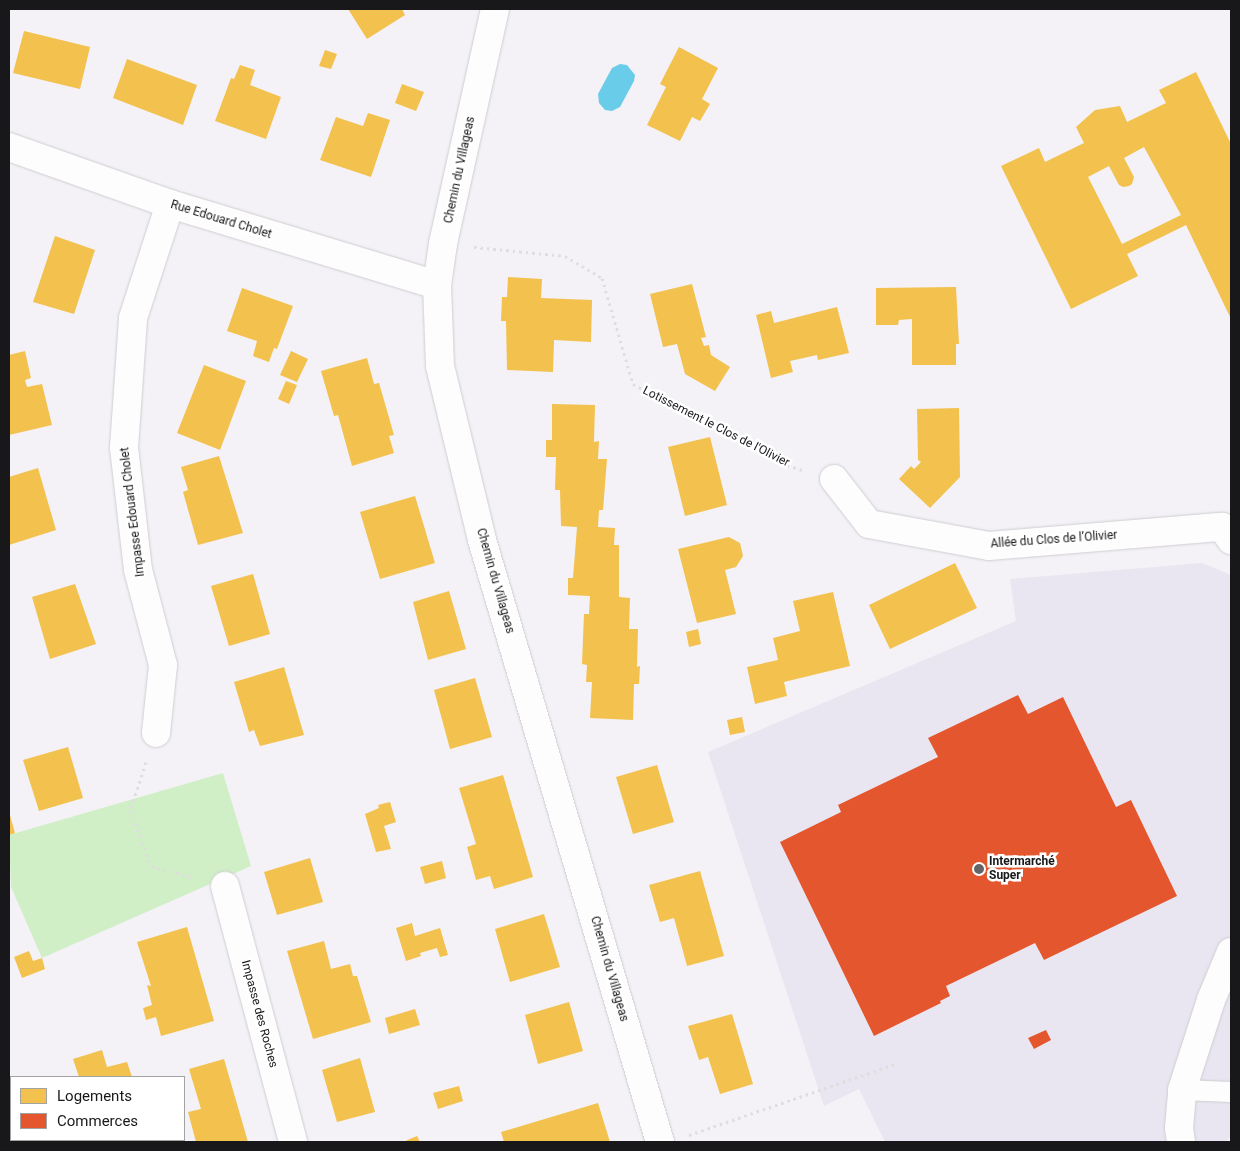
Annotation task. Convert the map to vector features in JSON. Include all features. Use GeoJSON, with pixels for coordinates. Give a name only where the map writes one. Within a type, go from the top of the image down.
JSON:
{"type":"FeatureCollection","features":[{"type":"Feature","properties":{"kind":"street","name":"Chemin du Villageas"},"geometry":{"type":"LineString","coordinates":[[495,9],[443,244],[437,285],[440,366],[482,540],[673,1139]]}},
{"type":"Feature","properties":{"kind":"street","name":"Rue Edouard Cholet"},"geometry":{"type":"LineString","coordinates":[[9,147],[170,204],[437,285]]}},
{"type":"Feature","properties":{"kind":"street","name":"Impasse Edouard Cholet"},"geometry":{"type":"LineString","coordinates":[[156,733],[163,665],[138,570],[124,448],[133,318],[170,204]]}},
{"type":"Feature","properties":{"kind":"street","name":"Allée du Clos de l’Olivier"},"geometry":{"type":"LineString","coordinates":[[834,479],[869,524],[989,546],[1222,527],[1231,540]]}},
{"type":"Feature","properties":{"kind":"street","name":"Impasse des Roches"},"geometry":{"type":"LineString","coordinates":[[225,886],[294,1142]]}},
{"type":"Feature","properties":{"kind":"street"},"geometry":{"type":"LineString","coordinates":[[1178,1138],[1182,1090],[1211,1000],[1231,952]]}},
{"type":"Feature","properties":{"kind":"lane"},"geometry":{"type":"LineString","coordinates":[[1182,1090],[1231,1092]]}},
{"type":"Feature","properties":{"kind":"path","name":"Lotissement le Clos de l'Olivier"},"geometry":{"type":"LineString","coordinates":[[443,244],[565,256],[602,278],[633,384],[781,463],[834,479]]}},
{"type":"Feature","properties":{"kind":"path"},"geometry":{"type":"LineString","coordinates":[[156,733],[130,811],[151,866],[225,886]]}},
{"type":"Feature","properties":{"kind":"path"},"geometry":{"type":"LineString","coordinates":[[673,1139],[895,1064]]}},
{"type":"Feature","properties":{"kind":"shaded area"},"geometry":{"type":"Polygon","coordinates":[[[1202,563],[1231,575],[1231,1137],[1225,1142],[885,1142],[859,1089],[824,1106],[708,752],[1016,621],[1010,579],[1202,563]]]}},
{"type":"Feature","properties":{"kind":"green space"},"geometry":{"type":"Polygon","coordinates":[[[223,773],[251,866],[42,958],[11,887],[9,835],[223,773]]]}},
{"type":"Feature","properties":{"kind":"water"},"geometry":{"type":"Polygon","coordinates":[[[620,64],[627,65],[635,75],[634,81],[620,107],[612,111],[605,110],[599,103],[598,94],[612,68],[620,64]]]}},
{"type":"Feature","properties":{"kind":"building: Logements"},"geometry":{"type":"Polygon","coordinates":[[[348,9],[402,9],[405,15],[367,39],[348,9]]]}},
{"type":"Feature","properties":{"kind":"building: Logements"},"geometry":{"type":"Polygon","coordinates":[[[24,31],[90,47],[80,89],[13,73],[24,31]]]}},
{"type":"Feature","properties":{"kind":"building: Logements"},"geometry":{"type":"Polygon","coordinates":[[[679,47],[718,68],[702,99],[710,104],[700,121],[692,117],[680,141],[647,125],[666,87],[660,84],[679,47]]]}},
{"type":"Feature","properties":{"kind":"building: Logements"},"geometry":{"type":"Polygon","coordinates":[[[325,50],[337,54],[331,69],[319,66],[325,50]]]}},
{"type":"Feature","properties":{"kind":"building: Logements"},"geometry":{"type":"Polygon","coordinates":[[[127,59],[197,85],[183,125],[113,98],[127,59]]]}},
{"type":"Feature","properties":{"kind":"building: Logements"},"geometry":{"type":"Polygon","coordinates":[[[240,65],[255,70],[250,85],[281,97],[266,139],[215,121],[231,78],[234,79],[240,65]]]}},
{"type":"Feature","properties":{"kind":"building: Logements"},"geometry":{"type":"Polygon","coordinates":[[[1196,72],[1231,144],[1231,319],[1186,225],[1127,254],[1138,276],[1071,309],[1001,166],[1039,148],[1045,162],[1084,143],[1076,127],[1095,110],[1120,106],[1127,122],[1166,103],[1159,90],[1196,72]],[[1144,147],[1124,158],[1134,177],[1132,184],[1129,186],[1123,187],[1119,185],[1109,166],[1088,177],[1122,244],[1181,215],[1144,147]]]}},
{"type":"Feature","properties":{"kind":"building: Logements"},"geometry":{"type":"Polygon","coordinates":[[[402,84],[424,92],[416,111],[395,103],[402,84]]]}},
{"type":"Feature","properties":{"kind":"building: Logements"},"geometry":{"type":"Polygon","coordinates":[[[368,113],[390,120],[371,177],[320,160],[336,117],[363,126],[368,113]]]}},
{"type":"Feature","properties":{"kind":"building: Logements"},"geometry":{"type":"Polygon","coordinates":[[[55,236],[95,250],[74,314],[33,302],[55,236]]]}},
{"type":"Feature","properties":{"kind":"building: Logements"},"geometry":{"type":"Polygon","coordinates":[[[508,277],[542,279],[541,298],[592,300],[591,342],[554,340],[553,372],[507,370],[506,321],[501,321],[502,297],[507,297],[508,277]]]}},
{"type":"Feature","properties":{"kind":"building: Logements"},"geometry":{"type":"Polygon","coordinates":[[[692,284],[706,337],[701,338],[704,346],[709,345],[711,355],[730,367],[715,391],[685,374],[677,344],[663,347],[650,294],[692,284]]]}},
{"type":"Feature","properties":{"kind":"building: Logements"},"geometry":{"type":"Polygon","coordinates":[[[956,287],[959,344],[956,344],[956,365],[912,365],[912,319],[899,320],[898,325],[876,325],[876,288],[956,287]]]}},
{"type":"Feature","properties":{"kind":"building: Logements"},"geometry":{"type":"Polygon","coordinates":[[[242,288],[293,306],[277,349],[274,348],[269,362],[253,356],[257,341],[227,331],[242,288]]]}},
{"type":"Feature","properties":{"kind":"building: Logements"},"geometry":{"type":"Polygon","coordinates":[[[837,307],[849,353],[818,360],[817,355],[790,361],[793,372],[771,378],[756,315],[771,311],[774,323],[837,307]]]}},
{"type":"Feature","properties":{"kind":"building: Logements"},"geometry":{"type":"Polygon","coordinates":[[[25,351],[31,378],[25,380],[27,387],[42,384],[52,425],[9,435],[9,355],[25,351]]]}},
{"type":"Feature","properties":{"kind":"building: Logements"},"geometry":{"type":"Polygon","coordinates":[[[291,351],[308,359],[297,382],[280,375],[291,351]]]}},
{"type":"Feature","properties":{"kind":"building: Logements"},"geometry":{"type":"Polygon","coordinates":[[[367,358],[374,384],[379,383],[394,435],[389,436],[394,453],[352,466],[338,415],[334,416],[321,371],[367,358]]]}},
{"type":"Feature","properties":{"kind":"building: Logements"},"geometry":{"type":"Polygon","coordinates":[[[204,365],[246,381],[220,450],[177,433],[204,365]]]}},
{"type":"Feature","properties":{"kind":"building: Logements"},"geometry":{"type":"Polygon","coordinates":[[[286,381],[297,385],[289,404],[278,399],[286,381]]]}},
{"type":"Feature","properties":{"kind":"building: Logements"},"geometry":{"type":"Polygon","coordinates":[[[552,404],[595,405],[594,442],[599,441],[598,459],[607,459],[603,510],[599,510],[598,527],[615,528],[614,545],[619,545],[619,597],[630,598],[629,629],[638,629],[637,667],[640,666],[639,684],[634,684],[633,720],[590,718],[592,682],[586,682],[587,665],[582,664],[584,614],[589,614],[590,596],[568,595],[568,578],[573,578],[577,527],[561,526],[560,490],[555,490],[556,457],[546,457],[546,440],[552,440],[552,404]]]}},
{"type":"Feature","properties":{"kind":"building: Logements"},"geometry":{"type":"Polygon","coordinates":[[[959,408],[960,477],[930,508],[899,479],[911,466],[914,469],[921,462],[918,460],[917,409],[959,408]]]}},
{"type":"Feature","properties":{"kind":"building: Logements"},"geometry":{"type":"Polygon","coordinates":[[[710,437],[727,505],[685,516],[668,447],[710,437]]]}},
{"type":"Feature","properties":{"kind":"building: Logements"},"geometry":{"type":"Polygon","coordinates":[[[219,456],[243,533],[198,545],[183,492],[188,490],[181,467],[219,456]]]}},
{"type":"Feature","properties":{"kind":"building: Logements"},"geometry":{"type":"Polygon","coordinates":[[[38,468],[56,530],[9,545],[9,477],[38,468]]]}},
{"type":"Feature","properties":{"kind":"building: Logements"},"geometry":{"type":"Polygon","coordinates":[[[415,496],[435,563],[380,579],[360,512],[415,496]]]}},
{"type":"Feature","properties":{"kind":"building: Logements"},"geometry":{"type":"Polygon","coordinates":[[[729,537],[740,543],[743,556],[736,567],[725,570],[736,614],[697,623],[678,549],[729,537]]]}},
{"type":"Feature","properties":{"kind":"building: Logements"},"geometry":{"type":"Polygon","coordinates":[[[955,563],[977,608],[890,649],[869,605],[955,563]]]}},
{"type":"Feature","properties":{"kind":"building: Logements"},"geometry":{"type":"Polygon","coordinates":[[[253,574],[270,634],[229,646],[211,586],[253,574]]]}},
{"type":"Feature","properties":{"kind":"building: Logements"},"geometry":{"type":"Polygon","coordinates":[[[75,584],[96,644],[50,659],[32,597],[75,584]]]}},
{"type":"Feature","properties":{"kind":"building: Logements"},"geometry":{"type":"Polygon","coordinates":[[[449,591],[466,649],[428,660],[413,602],[449,591]]]}},
{"type":"Feature","properties":{"kind":"building: Logements"},"geometry":{"type":"Polygon","coordinates":[[[833,592],[850,666],[784,682],[787,696],[755,704],[747,667],[778,660],[773,638],[800,631],[793,601],[833,592]]]}},
{"type":"Feature","properties":{"kind":"building: Logements"},"geometry":{"type":"Polygon","coordinates":[[[698,629],[701,644],[689,647],[686,632],[698,629]]]}},
{"type":"Feature","properties":{"kind":"building: Logements"},"geometry":{"type":"Polygon","coordinates":[[[284,667],[304,735],[260,746],[254,730],[249,732],[234,682],[284,667]]]}},
{"type":"Feature","properties":{"kind":"building: Logements"},"geometry":{"type":"Polygon","coordinates":[[[475,678],[492,737],[450,749],[434,690],[475,678]]]}},
{"type":"Feature","properties":{"kind":"building: Logements"},"geometry":{"type":"Polygon","coordinates":[[[742,717],[745,732],[730,735],[727,720],[742,717]]]}},
{"type":"Feature","properties":{"kind":"building: Logements"},"geometry":{"type":"Polygon","coordinates":[[[68,747],[83,798],[39,811],[23,760],[68,747]]]}},
{"type":"Feature","properties":{"kind":"building: Logements"},"geometry":{"type":"Polygon","coordinates":[[[657,765],[674,822],[633,834],[616,777],[657,765]]]}},
{"type":"Feature","properties":{"kind":"building: Logements"},"geometry":{"type":"Polygon","coordinates":[[[503,775],[533,877],[494,889],[490,876],[476,880],[467,847],[476,844],[459,788],[503,775]]]}},
{"type":"Feature","properties":{"kind":"building: Logements"},"geometry":{"type":"Polygon","coordinates":[[[390,802],[396,822],[384,826],[391,849],[376,852],[365,814],[379,808],[378,805],[390,802]]]}},
{"type":"Feature","properties":{"kind":"building: Logements"},"geometry":{"type":"Polygon","coordinates":[[[9,812],[15,833],[9,835],[9,812]]]}},
{"type":"Feature","properties":{"kind":"building: Logements"},"geometry":{"type":"Polygon","coordinates":[[[310,858],[323,902],[277,915],[264,872],[310,858]]]}},
{"type":"Feature","properties":{"kind":"building: Logements"},"geometry":{"type":"Polygon","coordinates":[[[442,861],[446,878],[425,884],[420,867],[442,861]]]}},
{"type":"Feature","properties":{"kind":"building: Logements"},"geometry":{"type":"Polygon","coordinates":[[[700,871],[724,956],[687,966],[674,918],[660,922],[649,885],[700,871]]]}},
{"type":"Feature","properties":{"kind":"building: Logements"},"geometry":{"type":"Polygon","coordinates":[[[544,914],[560,967],[510,982],[495,929],[544,914]]]}},
{"type":"Feature","properties":{"kind":"building: Logements"},"geometry":{"type":"Polygon","coordinates":[[[412,923],[415,936],[440,928],[448,955],[440,957],[437,948],[420,953],[421,956],[406,961],[396,928],[412,923]]]}},
{"type":"Feature","properties":{"kind":"building: Logements"},"geometry":{"type":"Polygon","coordinates":[[[187,927],[214,1021],[161,1036],[156,1017],[146,1020],[143,1008],[152,1005],[147,985],[151,986],[137,942],[187,927]]]}},
{"type":"Feature","properties":{"kind":"building: Logements"},"geometry":{"type":"Polygon","coordinates":[[[324,941],[331,969],[350,964],[353,976],[357,976],[371,1022],[313,1039],[287,951],[324,941]]]}},
{"type":"Feature","properties":{"kind":"building: Logements"},"geometry":{"type":"Polygon","coordinates":[[[29,951],[33,961],[42,958],[45,969],[22,978],[14,957],[29,951]]]}},
{"type":"Feature","properties":{"kind":"building: Logements"},"geometry":{"type":"Polygon","coordinates":[[[569,1002],[583,1051],[538,1064],[525,1015],[569,1002]]]}},
{"type":"Feature","properties":{"kind":"building: Logements"},"geometry":{"type":"Polygon","coordinates":[[[415,1009],[420,1025],[389,1034],[385,1018],[415,1009]]]}},
{"type":"Feature","properties":{"kind":"building: Logements"},"geometry":{"type":"Polygon","coordinates":[[[732,1014],[753,1084],[720,1094],[708,1057],[699,1060],[688,1026],[732,1014]]]}},
{"type":"Feature","properties":{"kind":"building: Logements"},"geometry":{"type":"Polygon","coordinates":[[[102,1050],[107,1067],[127,1062],[132,1076],[79,1076],[73,1059],[102,1050]]]}},
{"type":"Feature","properties":{"kind":"building: Logements"},"geometry":{"type":"Polygon","coordinates":[[[360,1058],[375,1112],[337,1122],[322,1070],[360,1058]]]}},
{"type":"Feature","properties":{"kind":"building: Logements"},"geometry":{"type":"Polygon","coordinates":[[[224,1059],[248,1142],[196,1142],[188,1112],[201,1109],[189,1069],[224,1059]]]}},
{"type":"Feature","properties":{"kind":"building: Logements"},"geometry":{"type":"Polygon","coordinates":[[[459,1086],[463,1101],[438,1109],[433,1093],[459,1086]]]}},
{"type":"Feature","properties":{"kind":"building: Logements"},"geometry":{"type":"Polygon","coordinates":[[[598,1103],[610,1142],[504,1142],[501,1132],[598,1103]]]}},
{"type":"Feature","properties":{"kind":"building: Logements"},"geometry":{"type":"Polygon","coordinates":[[[417,1136],[420,1142],[403,1142],[417,1136]]]}},
{"type":"Feature","properties":{"kind":"building: Commerces","name":"Intermarché Super"},"geometry":{"type":"Polygon","coordinates":[[[1018,695],[1028,714],[1063,697],[1116,807],[1131,800],[1177,896],[1044,960],[1035,943],[946,986],[950,996],[940,1001],[941,1003],[874,1036],[780,842],[841,812],[838,805],[938,757],[928,738],[1018,695]]]}},
{"type":"Feature","properties":{"kind":"building: Commerces"},"geometry":{"type":"Polygon","coordinates":[[[1046,1030],[1051,1040],[1034,1049],[1028,1038],[1046,1030]]]}},
{"type":"Feature","properties":{"kind":"place","name":"Intermarché Super"},"geometry":{"type":"Point","coordinates":[979,869]}}]}
